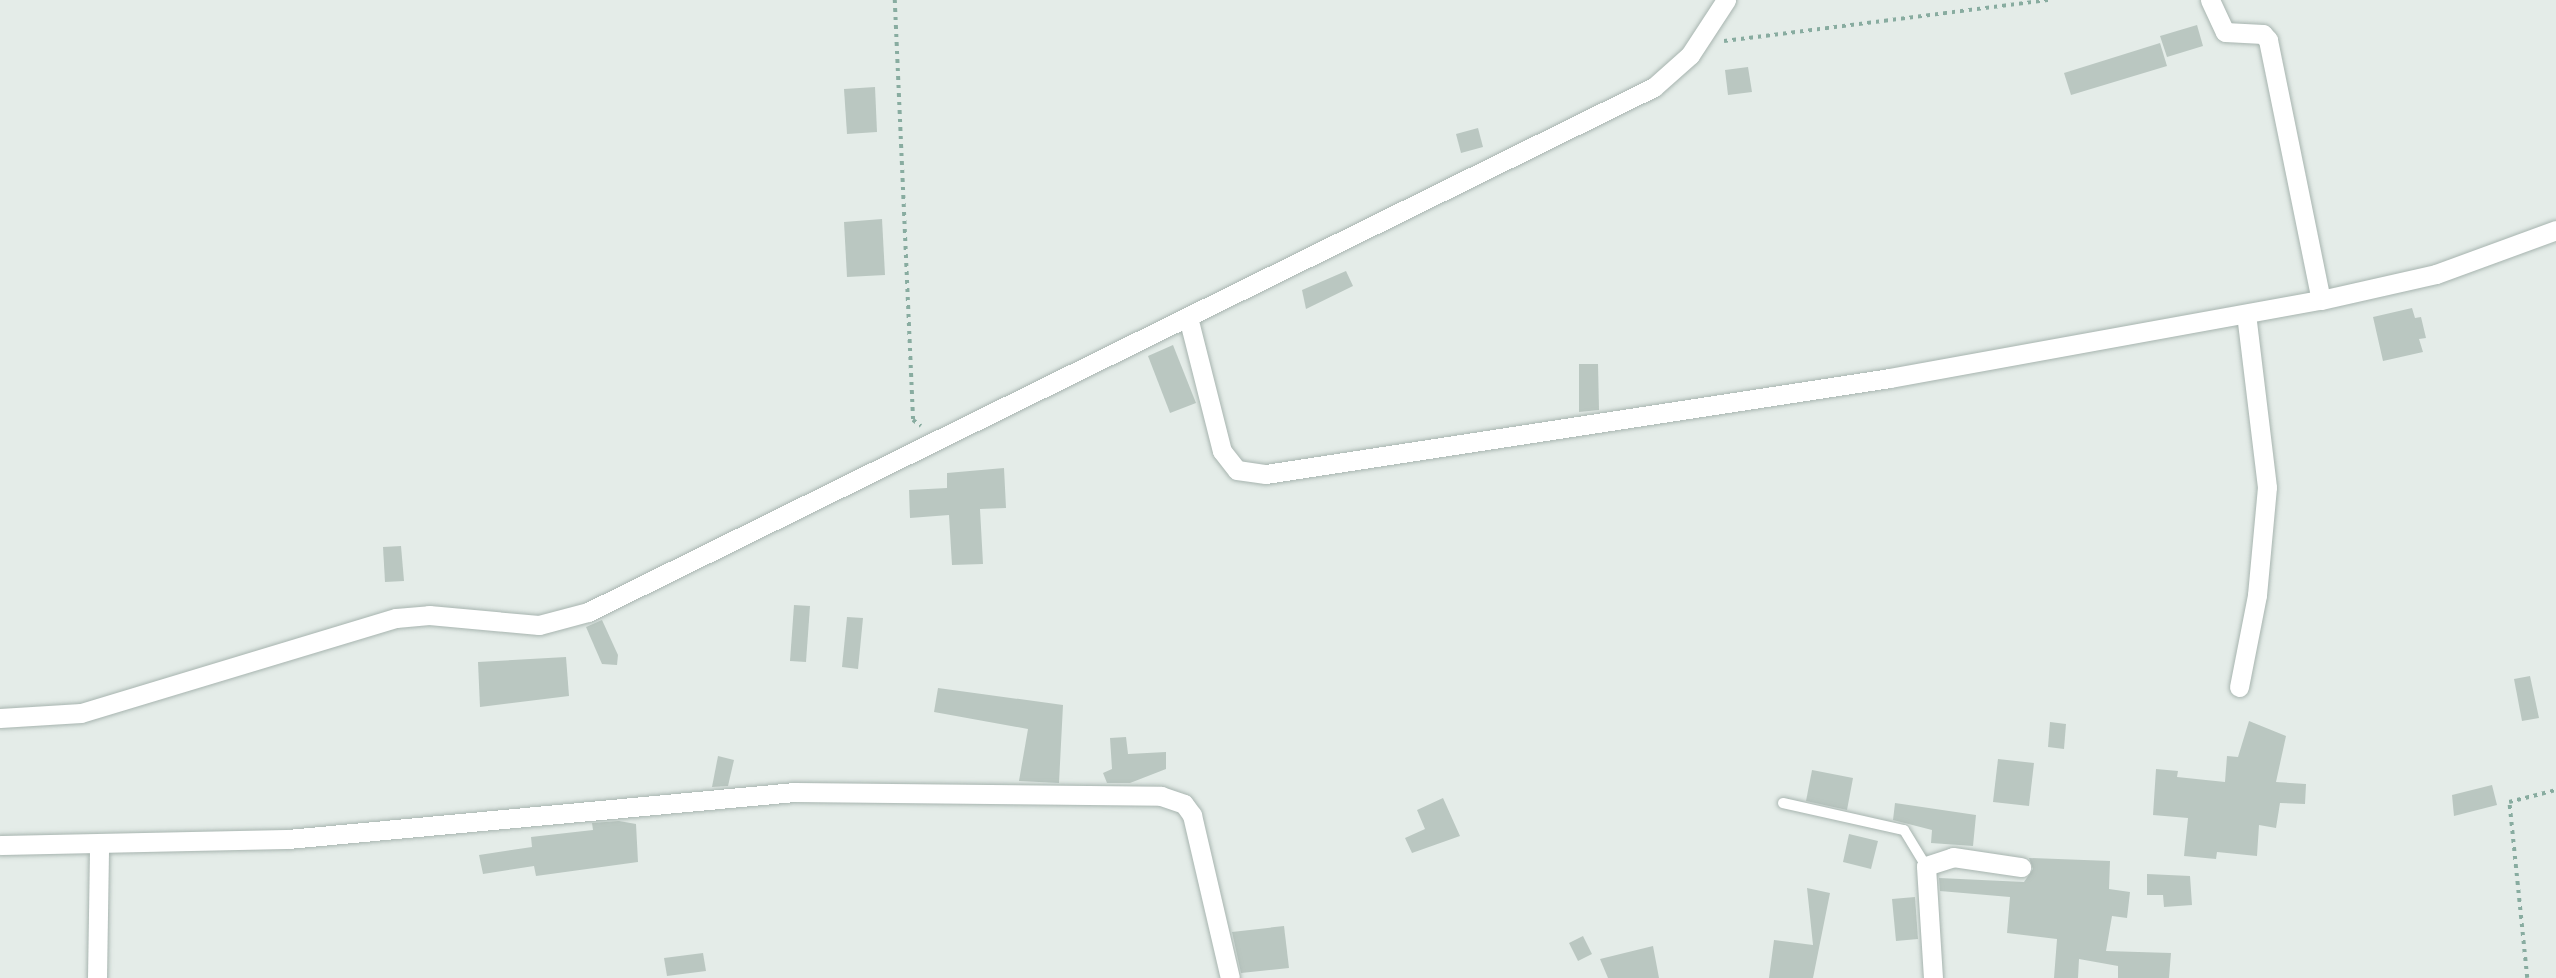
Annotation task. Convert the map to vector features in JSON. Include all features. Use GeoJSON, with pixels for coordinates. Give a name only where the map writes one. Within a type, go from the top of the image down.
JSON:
{"type":"FeatureCollection","features":[{"type":"Feature","properties":{"kind":"street"},"geometry":{"type":"LineString","coordinates":[[0,718],[81,713],[396,618],[429,615],[539,625],[559,623],[1654,87],[1697,45],[1726,0]]}},
{"type":"Feature","properties":{"kind":"street"},"geometry":{"type":"LineString","coordinates":[[2210,0],[2225,32],[2263,34],[2269,40],[2321,300]]}},
{"type":"Feature","properties":{"kind":"street"},"geometry":{"type":"LineString","coordinates":[[1188,317],[1222,451],[1237,470],[1266,474],[1891,378],[2321,300],[2436,274],[2556,230]]}},
{"type":"Feature","properties":{"kind":"street"},"geometry":{"type":"LineString","coordinates":[[2239,687],[2257,595],[2267,487],[2246,313]]}},
{"type":"Feature","properties":{"kind":"street"},"geometry":{"type":"LineString","coordinates":[[0,845],[294,839],[795,793],[1161,796],[1184,804],[1192,815],[1230,978]]}},
{"type":"Feature","properties":{"kind":"street"},"geometry":{"type":"LineString","coordinates":[[97,978],[99,844]]}},
{"type":"Feature","properties":{"kind":"street"},"geometry":{"type":"LineString","coordinates":[[1933,978],[1926,866],[1954,857],[2021,867]]}},
{"type":"Feature","properties":{"kind":"lane"},"geometry":{"type":"LineString","coordinates":[[1783,803],[1905,830],[1926,866]]}},
{"type":"Feature","properties":{"kind":"path"},"geometry":{"type":"LineString","coordinates":[[895,0],[913,420],[932,441]]}},
{"type":"Feature","properties":{"kind":"path"},"geometry":{"type":"LineString","coordinates":[[1697,45],[2049,0]]}},
{"type":"Feature","properties":{"kind":"path"},"geometry":{"type":"LineString","coordinates":[[2527,978],[2509,802],[2556,790]]}},
{"type":"Feature","properties":{"kind":"building"},"geometry":{"type":"Polygon","coordinates":[[[2197,25],[2203,46],[2167,57],[2160,36],[2197,25]]]}},
{"type":"Feature","properties":{"kind":"building"},"geometry":{"type":"Polygon","coordinates":[[[2160,43],[2167,66],[2071,95],[2064,73],[2160,43]]]}},
{"type":"Feature","properties":{"kind":"building"},"geometry":{"type":"Polygon","coordinates":[[[1748,67],[1752,92],[1728,95],[1725,70],[1748,67]]]}},
{"type":"Feature","properties":{"kind":"building"},"geometry":{"type":"Polygon","coordinates":[[[875,87],[877,132],[847,134],[844,89],[875,87]]]}},
{"type":"Feature","properties":{"kind":"building"},"geometry":{"type":"Polygon","coordinates":[[[1478,128],[1483,147],[1461,153],[1456,134],[1478,128]]]}},
{"type":"Feature","properties":{"kind":"building"},"geometry":{"type":"Polygon","coordinates":[[[882,219],[885,275],[847,277],[844,222],[882,219]]]}},
{"type":"Feature","properties":{"kind":"building"},"geometry":{"type":"Polygon","coordinates":[[[1346,271],[1353,286],[1306,309],[1302,290],[1346,271]]]}},
{"type":"Feature","properties":{"kind":"building"},"geometry":{"type":"Polygon","coordinates":[[[2412,308],[2415,318],[2421,317],[2426,338],[2419,339],[2423,352],[2383,361],[2373,317],[2412,308]]]}},
{"type":"Feature","properties":{"kind":"building"},"geometry":{"type":"Polygon","coordinates":[[[1173,345],[1196,403],[1170,413],[1148,356],[1173,345]]]}},
{"type":"Feature","properties":{"kind":"building"},"geometry":{"type":"Polygon","coordinates":[[[1579,364],[1598,364],[1599,410],[1579,412],[1579,364]]]}},
{"type":"Feature","properties":{"kind":"building"},"geometry":{"type":"Polygon","coordinates":[[[1004,468],[1006,508],[980,509],[983,564],[952,565],[949,515],[910,518],[909,490],[947,488],[947,473],[1004,468]]]}},
{"type":"Feature","properties":{"kind":"building"},"geometry":{"type":"Polygon","coordinates":[[[401,546],[404,581],[385,582],[383,547],[401,546]]]}},
{"type":"Feature","properties":{"kind":"building"},"geometry":{"type":"Polygon","coordinates":[[[794,605],[810,606],[806,662],[790,661],[794,605]]]}},
{"type":"Feature","properties":{"kind":"building"},"geometry":{"type":"Polygon","coordinates":[[[847,617],[863,618],[858,669],[842,667],[847,617]]]}},
{"type":"Feature","properties":{"kind":"building"},"geometry":{"type":"Polygon","coordinates":[[[602,620],[618,655],[617,665],[602,664],[586,627],[602,620]]]}},
{"type":"Feature","properties":{"kind":"building"},"geometry":{"type":"Polygon","coordinates":[[[566,657],[569,696],[480,707],[478,662],[566,657]]]}},
{"type":"Feature","properties":{"kind":"building"},"geometry":{"type":"Polygon","coordinates":[[[2530,676],[2539,718],[2522,721],[2514,679],[2530,676]]]}},
{"type":"Feature","properties":{"kind":"building"},"geometry":{"type":"Polygon","coordinates":[[[938,688],[1063,705],[1059,783],[1019,781],[1028,729],[934,712],[938,688]]]}},
{"type":"Feature","properties":{"kind":"building"},"geometry":{"type":"Polygon","coordinates":[[[2249,721],[2286,736],[2276,782],[2306,784],[2305,804],[2280,803],[2276,828],[2259,825],[2257,856],[2217,852],[2216,859],[2184,856],[2188,818],[2153,815],[2156,769],[2178,771],[2177,777],[2225,782],[2227,756],[2238,757],[2249,721]]]}},
{"type":"Feature","properties":{"kind":"building"},"geometry":{"type":"Polygon","coordinates":[[[2050,722],[2066,724],[2064,749],[2048,747],[2050,722]]]}},
{"type":"Feature","properties":{"kind":"building"},"geometry":{"type":"Polygon","coordinates":[[[1126,737],[1128,754],[1166,752],[1166,769],[1130,783],[1107,783],[1103,773],[1112,769],[1110,738],[1126,737]]]}},
{"type":"Feature","properties":{"kind":"building"},"geometry":{"type":"Polygon","coordinates":[[[718,756],[734,760],[728,786],[712,787],[718,756]]]}},
{"type":"Feature","properties":{"kind":"building"},"geometry":{"type":"Polygon","coordinates":[[[1998,759],[2034,763],[2029,806],[1993,802],[1998,759]]]}},
{"type":"Feature","properties":{"kind":"building"},"geometry":{"type":"Polygon","coordinates":[[[1812,770],[1853,778],[1847,810],[1806,801],[1812,770]]]}},
{"type":"Feature","properties":{"kind":"building"},"geometry":{"type":"Polygon","coordinates":[[[2492,785],[2497,805],[2454,816],[2452,795],[2492,785]]]}},
{"type":"Feature","properties":{"kind":"building"},"geometry":{"type":"Polygon","coordinates":[[[1443,798],[1460,836],[1412,853],[1405,838],[1425,829],[1417,810],[1443,798]]]}},
{"type":"Feature","properties":{"kind":"building"},"geometry":{"type":"Polygon","coordinates":[[[1895,803],[1976,815],[1973,846],[1931,843],[1932,830],[1893,820],[1895,803]]]}},
{"type":"Feature","properties":{"kind":"building"},"geometry":{"type":"Polygon","coordinates":[[[619,821],[636,824],[638,862],[536,876],[534,866],[483,874],[479,855],[532,847],[531,837],[593,830],[592,823],[619,821]]]}},
{"type":"Feature","properties":{"kind":"building"},"geometry":{"type":"Polygon","coordinates":[[[1849,834],[1878,841],[1871,869],[1843,862],[1849,834]]]}},
{"type":"Feature","properties":{"kind":"building"},"geometry":{"type":"Polygon","coordinates":[[[2029,858],[2110,861],[2109,889],[2130,892],[2127,918],[2112,916],[2106,951],[2171,953],[2169,978],[2118,978],[2118,966],[2079,959],[2078,978],[2054,978],[2057,939],[2007,933],[2010,897],[1940,891],[1939,878],[2024,882],[2033,869],[2029,858]]]}},
{"type":"Feature","properties":{"kind":"building"},"geometry":{"type":"Polygon","coordinates":[[[2147,874],[2190,876],[2192,905],[2164,907],[2163,895],[2147,895],[2147,874]]]}},
{"type":"Feature","properties":{"kind":"building"},"geometry":{"type":"Polygon","coordinates":[[[1807,888],[1830,893],[1813,978],[1769,978],[1774,940],[1813,945],[1807,888]]]}},
{"type":"Feature","properties":{"kind":"building"},"geometry":{"type":"Polygon","coordinates":[[[1915,897],[1918,939],[1896,941],[1892,899],[1915,897]]]}},
{"type":"Feature","properties":{"kind":"building"},"geometry":{"type":"Polygon","coordinates":[[[1284,926],[1289,968],[1241,973],[1232,932],[1284,926]]]}},
{"type":"Feature","properties":{"kind":"building"},"geometry":{"type":"Polygon","coordinates":[[[1583,936],[1592,954],[1578,961],[1569,943],[1583,936]]]}},
{"type":"Feature","properties":{"kind":"building"},"geometry":{"type":"Polygon","coordinates":[[[1653,946],[1659,978],[1608,978],[1600,959],[1653,946]]]}},
{"type":"Feature","properties":{"kind":"building"},"geometry":{"type":"Polygon","coordinates":[[[703,953],[706,971],[667,976],[664,958],[703,953]]]}}]}
